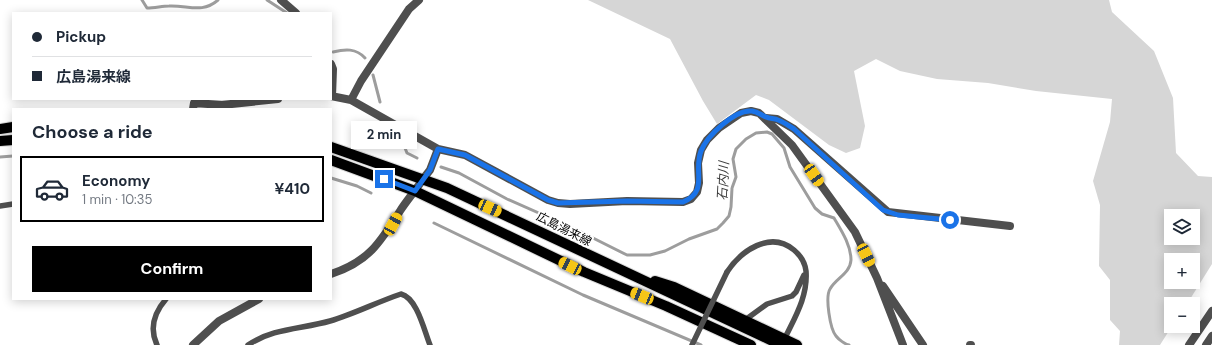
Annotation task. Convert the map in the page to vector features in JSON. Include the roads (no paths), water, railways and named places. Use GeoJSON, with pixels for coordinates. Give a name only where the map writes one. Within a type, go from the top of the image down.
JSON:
{"type":"FeatureCollection","features":[{"type":"Feature","properties":{"kind":"main road"},"geometry":{"type":"LineString","coordinates":[[0,129],[12,127]]}},
{"type":"Feature","properties":{"kind":"main road"},"geometry":{"type":"LineString","coordinates":[[0,141],[12,140]]}},
{"type":"Feature","properties":{"kind":"main road","name":"広島湯来線"},"geometry":{"type":"LineString","coordinates":[[332,147],[424,179],[526,224],[626,274],[783,341]]}},
{"type":"Feature","properties":{"kind":"main road"},"geometry":{"type":"LineString","coordinates":[[332,160],[415,191],[584,272],[666,306],[751,345]]}},
{"type":"Feature","properties":{"kind":"main road"},"geometry":{"type":"LineString","coordinates":[[626,274],[674,287],[745,320],[783,341],[798,345]]}},
{"type":"Feature","properties":{"kind":"street"},"geometry":{"type":"LineString","coordinates":[[281,0],[295,12]]}},
{"type":"Feature","properties":{"kind":"street"},"geometry":{"type":"LineString","coordinates":[[351,100],[361,81],[409,9],[419,0]]}},
{"type":"Feature","properties":{"kind":"street"},"geometry":{"type":"LineString","coordinates":[[332,66],[332,82]]}},
{"type":"Feature","properties":{"kind":"street"},"geometry":{"type":"LineString","coordinates":[[332,96],[351,100],[438,149],[465,155],[548,200],[558,203],[627,201],[683,202],[691,199],[697,192],[699,183],[698,163],[701,150],[707,140],[715,132],[741,113],[751,111],[760,113],[792,145],[855,232],[877,278],[903,345]]}},
{"type":"Feature","properties":{"kind":"street"},"geometry":{"type":"LineString","coordinates":[[192,108],[194,102],[222,105],[269,100]]}},
{"type":"Feature","properties":{"kind":"street"},"geometry":{"type":"LineString","coordinates":[[766,118],[777,119],[794,129],[888,212],[1010,226]]}},
{"type":"Feature","properties":{"kind":"street"},"geometry":{"type":"LineString","coordinates":[[332,274],[357,263],[371,252],[385,235],[430,170],[438,149]]}},
{"type":"Feature","properties":{"kind":"street"},"geometry":{"type":"LineString","coordinates":[[877,278],[901,310],[906,322],[923,345]]}},
{"type":"Feature","properties":{"kind":"street"},"geometry":{"type":"LineString","coordinates":[[193,345],[218,321],[257,300]]}},
{"type":"Feature","properties":{"kind":"street"},"geometry":{"type":"LineString","coordinates":[[1189,345],[1212,312]]}},
{"type":"Feature","properties":{"kind":"street"},"geometry":{"type":"LineString","coordinates":[[1206,345],[1212,336]]}},
{"type":"Feature","properties":{"kind":"lane"},"geometry":{"type":"LineString","coordinates":[[0,206],[12,204]]}},
{"type":"Feature","properties":{"kind":"lane"},"geometry":{"type":"LineString","coordinates":[[692,345],[727,272],[748,250],[759,244],[768,242],[779,243],[793,249],[802,260],[806,272],[805,296],[783,341]]}},
{"type":"Feature","properties":{"kind":"lane"},"geometry":{"type":"LineString","coordinates":[[745,320],[767,304],[792,296],[796,292],[806,272]]}},
{"type":"Feature","properties":{"kind":"lane"},"geometry":{"type":"LineString","coordinates":[[248,345],[274,332],[327,322],[357,312],[401,294],[407,296],[413,302],[430,345]]}},
{"type":"Feature","properties":{"kind":"lane"},"geometry":{"type":"LineString","coordinates":[[157,345],[153,335],[153,320],[159,307],[165,300]]}},
{"type":"Feature","properties":{"kind":"waterway","name":"石内川"},"geometry":{"type":"LineString","coordinates":[[142,0],[147,8],[169,6],[200,8],[206,7],[218,0]]}},
{"type":"Feature","properties":{"kind":"waterway","name":"石内川"},"geometry":{"type":"LineString","coordinates":[[267,0],[285,12]]}},
{"type":"Feature","properties":{"kind":"waterway","name":"石内川"},"geometry":{"type":"LineString","coordinates":[[333,52],[350,50],[358,52],[365,58]]}},
{"type":"Feature","properties":{"kind":"waterway","name":"石内川"},"geometry":{"type":"LineString","coordinates":[[373,75],[380,102]]}},
{"type":"Feature","properties":{"kind":"waterway","name":"石内川"},"geometry":{"type":"LineString","coordinates":[[441,167],[459,173],[507,199],[575,229],[627,255],[650,255],[665,251],[689,239],[717,229],[729,216],[732,188],[736,177],[733,159],[736,149],[746,139],[756,133],[767,132],[772,134],[784,148],[790,167],[815,208],[822,214],[834,218],[847,243],[851,254],[850,265],[830,289],[828,299],[829,313],[834,332],[840,340],[849,345]]}},
{"type":"Feature","properties":{"kind":"waterway","name":"石内川"},"geometry":{"type":"LineString","coordinates":[[405,148],[407,153],[417,158]]}},
{"type":"Feature","properties":{"kind":"waterway"},"geometry":{"type":"LineString","coordinates":[[0,157],[12,156]]}},
{"type":"Feature","properties":{"kind":"waterway"},"geometry":{"type":"LineString","coordinates":[[332,178],[357,186],[371,193]]}},
{"type":"Feature","properties":{"kind":"waterway"},"geometry":{"type":"LineString","coordinates":[[434,223],[583,295],[701,345]]}}]}
